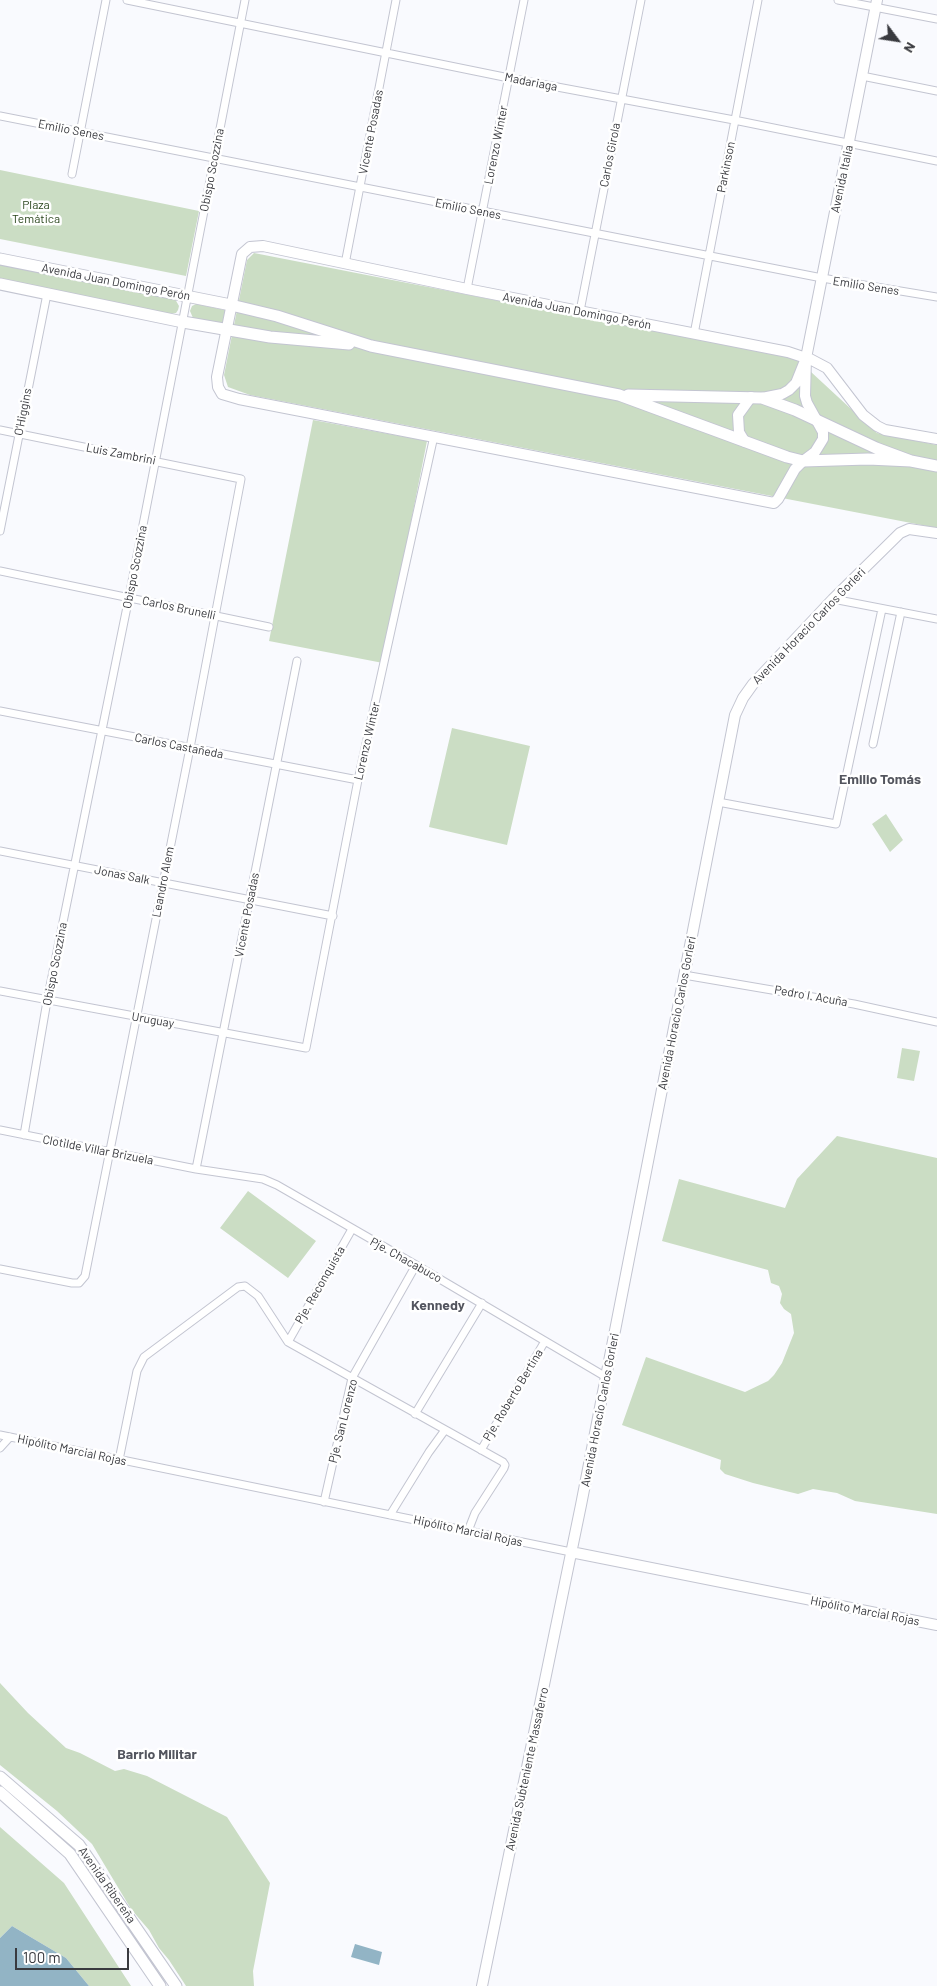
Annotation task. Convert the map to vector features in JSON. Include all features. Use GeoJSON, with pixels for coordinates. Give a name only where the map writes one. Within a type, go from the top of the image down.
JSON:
{"type":"FeatureCollection","features":[{"type":"Feature","properties":{"kind":"main road","name":"Avenida Italia"},"geometry":{"type":"LineString","coordinates":[[757,397],[782,394],[789,390],[796,383],[806,358],[850,143],[876,3]]}},
{"type":"Feature","properties":{"kind":"main road","name":"Avenida Juan Domingo Perón"},"geometry":{"type":"LineString","coordinates":[[231,305],[242,254],[250,247],[263,246],[806,358],[832,372],[863,415],[877,426],[885,430],[937,439]]}},
{"type":"Feature","properties":{"kind":"main road","name":"Avenida Juan Domingo Perón"},"geometry":{"type":"LineString","coordinates":[[0,259],[231,305],[277,316],[371,346]]}},
{"type":"Feature","properties":{"kind":"main road","name":"Avenida Juan Domingo Perón"},"geometry":{"type":"LineString","coordinates":[[0,284],[183,322],[270,337],[371,346],[619,394],[757,397],[795,410],[876,448],[911,461],[937,466]]}},
{"type":"Feature","properties":{"kind":"main road"},"geometry":{"type":"LineString","coordinates":[[231,305],[217,377],[218,386],[222,394],[239,399],[774,503],[791,474],[820,446],[824,432],[820,422]]}},
{"type":"Feature","properties":{"kind":"main road","name":"Avenida Italia"},"geometry":{"type":"LineString","coordinates":[[806,358],[807,403],[820,422]]}},
{"type":"Feature","properties":{"kind":"main road","name":"Avenida Juan Domingo Perón"},"geometry":{"type":"LineString","coordinates":[[619,394],[787,458],[803,461],[911,461]]}},
{"type":"Feature","properties":{"kind":"main road"},"geometry":{"type":"LineString","coordinates":[[745,442],[739,432],[738,415],[757,397]]}},
{"type":"Feature","properties":{"kind":"main road","name":"Avenida Horacio Carlos Gorleri"},"geometry":{"type":"LineString","coordinates":[[571,1552],[735,715],[743,698],[753,684],[833,599],[900,533],[909,529],[937,534]]}},
{"type":"Feature","properties":{"kind":"main road","name":"Hipólito Marcial Rojas"},"geometry":{"type":"LineString","coordinates":[[571,1552],[937,1625]]}},
{"type":"Feature","properties":{"kind":"main road","name":"Avenida Subteniente Massaferro"},"geometry":{"type":"LineString","coordinates":[[482,1986],[571,1552]]}},
{"type":"Feature","properties":{"kind":"main road","name":"Avenida Ribereña"},"geometry":{"type":"LineString","coordinates":[[0,1777],[79,1845],[176,1986]]}},
{"type":"Feature","properties":{"kind":"main road","name":"Avenida Ribereña"},"geometry":{"type":"LineString","coordinates":[[0,1792],[70,1854],[160,1986]]}},
{"type":"Feature","properties":{"kind":"street"},"geometry":{"type":"LineString","coordinates":[[72,174],[106,0]]}},
{"type":"Feature","properties":{"kind":"street","name":"Madariaga"},"geometry":{"type":"LineString","coordinates":[[126,0],[509,78],[734,120],[937,161]]}},
{"type":"Feature","properties":{"kind":"street","name":"Obispo Scozzina"},"geometry":{"type":"LineString","coordinates":[[24,1135],[74,866],[129,597],[245,0]]}},
{"type":"Feature","properties":{"kind":"street","name":"Vicente Posadas"},"geometry":{"type":"LineString","coordinates":[[345,264],[396,0]]}},
{"type":"Feature","properties":{"kind":"street","name":"Lorenzo Winter"},"geometry":{"type":"LineString","coordinates":[[467,289],[524,0]]}},
{"type":"Feature","properties":{"kind":"street","name":"Carlos Girola"},"geometry":{"type":"LineString","coordinates":[[580,311],[641,0]]}},
{"type":"Feature","properties":{"kind":"street","name":"Parkinson"},"geometry":{"type":"LineString","coordinates":[[694,334],[758,0]]}},
{"type":"Feature","properties":{"kind":"street"},"geometry":{"type":"LineString","coordinates":[[838,0],[876,3],[937,19]]}},
{"type":"Feature","properties":{"kind":"street"},"geometry":{"type":"LineString","coordinates":[[862,76],[937,91]]}},
{"type":"Feature","properties":{"kind":"street","name":"Emilio Senes"},"geometry":{"type":"LineString","coordinates":[[0,116],[595,234],[937,298]]}},
{"type":"Feature","properties":{"kind":"street","name":"O'Higgins"},"geometry":{"type":"LineString","coordinates":[[0,531],[47,294]]}},
{"type":"Feature","properties":{"kind":"street","name":"Luis Zambrini"},"geometry":{"type":"LineString","coordinates":[[0,430],[156,460],[241,479]]}},
{"type":"Feature","properties":{"kind":"street","name":"Lorenzo Winter"},"geometry":{"type":"LineString","coordinates":[[306,1048],[358,780],[434,436]]}},
{"type":"Feature","properties":{"kind":"street","name":"Leandro Alem"},"geometry":{"type":"LineString","coordinates":[[0,1269],[78,1283],[85,1276],[190,748],[241,479]]}},
{"type":"Feature","properties":{"kind":"street","name":"Carlos Brunelli"},"geometry":{"type":"LineString","coordinates":[[0,571],[269,627]]}},
{"type":"Feature","properties":{"kind":"street"},"geometry":{"type":"LineString","coordinates":[[833,599],[937,619]]}},
{"type":"Feature","properties":{"kind":"street"},"geometry":{"type":"LineString","coordinates":[[718,802],[836,824],[882,609]]}},
{"type":"Feature","properties":{"kind":"street"},"geometry":{"type":"LineString","coordinates":[[873,744],[901,612]]}},
{"type":"Feature","properties":{"kind":"street","name":"Vicente Posadas"},"geometry":{"type":"LineString","coordinates":[[196,1169],[297,661]]}},
{"type":"Feature","properties":{"kind":"street","name":"Carlos Castañeda"},"geometry":{"type":"LineString","coordinates":[[0,711],[358,780]]}},
{"type":"Feature","properties":{"kind":"street","name":"Jonas Salk"},"geometry":{"type":"LineString","coordinates":[[0,851],[332,916]]}},
{"type":"Feature","properties":{"kind":"street","name":"Pedro I. Acuña"},"geometry":{"type":"LineString","coordinates":[[684,975],[854,1004],[937,1022]]}},
{"type":"Feature","properties":{"kind":"street","name":"Uruguay"},"geometry":{"type":"LineString","coordinates":[[0,991],[306,1048]]}},
{"type":"Feature","properties":{"kind":"street","name":"Clotilde Villar Brizuela"},"geometry":{"type":"LineString","coordinates":[[0,1130],[196,1169]]}},
{"type":"Feature","properties":{"kind":"street","name":"Pje. Chacabuco"},"geometry":{"type":"LineString","coordinates":[[196,1169],[263,1179],[277,1185],[606,1377]]}},
{"type":"Feature","properties":{"kind":"street","name":"Pje. Reconquista"},"geometry":{"type":"LineString","coordinates":[[288,1342],[352,1229]]}},
{"type":"Feature","properties":{"kind":"street","name":"Pje. San Lorenzo"},"geometry":{"type":"LineString","coordinates":[[324,1502],[352,1378],[416,1265]]}},
{"type":"Feature","properties":{"kind":"street"},"geometry":{"type":"LineString","coordinates":[[119,1460],[137,1370],[144,1357],[238,1287],[245,1286],[258,1296],[288,1342],[506,1465],[475,1513],[468,1531]]}},
{"type":"Feature","properties":{"kind":"street"},"geometry":{"type":"LineString","coordinates":[[415,1414],[482,1303]]}},
{"type":"Feature","properties":{"kind":"street","name":"Pje. Roberto Bertina"},"geometry":{"type":"LineString","coordinates":[[481,1450],[545,1341]]}},
{"type":"Feature","properties":{"kind":"street"},"geometry":{"type":"LineString","coordinates":[[390,1515],[445,1430]]}},
{"type":"Feature","properties":{"kind":"street","name":"Hipólito Marcial Rojas"},"geometry":{"type":"LineString","coordinates":[[0,1436],[571,1552]]}},
{"type":"Feature","properties":{"kind":"street"},"geometry":{"type":"LineString","coordinates":[[0,1448],[10,1438]]}},
{"type":"Feature","properties":{"kind":"green space","name":"Plaza Temática"},"geometry":{"type":"Polygon","coordinates":[[[0,170],[199,211],[186,276],[0,239],[0,170]]]}},
{"type":"Feature","properties":{"kind":"green space"},"geometry":{"type":"Polygon","coordinates":[[[254,253],[797,359],[877,433],[937,445],[937,528],[250,395],[228,387],[224,375],[247,260],[254,253]]]}},
{"type":"Feature","properties":{"kind":"green space"},"geometry":{"type":"Polygon","coordinates":[[[0,265],[175,299],[179,306],[176,313],[169,314],[0,280],[0,265]]]}},
{"type":"Feature","properties":{"kind":"green space"},"geometry":{"type":"Polygon","coordinates":[[[196,304],[225,310],[223,324],[193,318],[190,311],[192,306],[196,304]]]}},
{"type":"Feature","properties":{"kind":"green space"},"geometry":{"type":"Polygon","coordinates":[[[313,420],[427,441],[383,663],[269,641],[313,420]]]}},
{"type":"Feature","properties":{"kind":"green space"},"geometry":{"type":"Polygon","coordinates":[[[452,728],[530,746],[507,845],[429,827],[452,728]]]}},
{"type":"Feature","properties":{"kind":"green space"},"geometry":{"type":"Polygon","coordinates":[[[886,814],[903,840],[890,852],[872,824],[886,814]]]}},
{"type":"Feature","properties":{"kind":"green space"},"geometry":{"type":"Polygon","coordinates":[[[902,1048],[920,1051],[914,1081],[897,1078],[902,1048]]]}},
{"type":"Feature","properties":{"kind":"green space"},"geometry":{"type":"Polygon","coordinates":[[[837,1136],[937,1158],[937,1514],[855,1501],[837,1493],[813,1489],[798,1494],[753,1483],[725,1474],[720,1469],[721,1460],[622,1425],[646,1357],[745,1392],[768,1381],[774,1375],[782,1363],[794,1333],[791,1314],[780,1303],[782,1294],[779,1286],[771,1283],[768,1270],[662,1241],[679,1179],[785,1208],[797,1179],[837,1136]]]}},
{"type":"Feature","properties":{"kind":"green space"},"geometry":{"type":"Polygon","coordinates":[[[248,1191],[316,1241],[288,1278],[220,1228],[248,1191]]]}},
{"type":"Feature","properties":{"kind":"green space"},"geometry":{"type":"Polygon","coordinates":[[[0,1683],[28,1713],[66,1748],[115,1771],[124,1769],[147,1776],[227,1817],[270,1883],[253,1971],[254,1986],[186,1986],[159,1948],[149,1930],[131,1909],[92,1844],[57,1811],[0,1765],[0,1683]]]}},
{"type":"Feature","properties":{"kind":"green space"},"geometry":{"type":"Polygon","coordinates":[[[0,1827],[64,1883],[131,1986],[89,1986],[66,1958],[12,1926],[0,1938],[0,1827]]]}},
{"type":"Feature","properties":{"kind":"water"},"geometry":{"type":"Polygon","coordinates":[[[12,1926],[66,1958],[89,1986],[0,1986],[0,1938],[12,1926]]]}},
{"type":"Feature","properties":{"kind":"water"},"geometry":{"type":"Polygon","coordinates":[[[355,1944],[382,1952],[379,1965],[351,1957],[355,1944]]]}},
{"type":"Feature","properties":{"kind":"district","name":"Emilio Tomás"},"geometry":{"type":"Point","coordinates":[880,779]}},
{"type":"Feature","properties":{"kind":"district","name":"Kennedy"},"geometry":{"type":"Point","coordinates":[438,1305]}},
{"type":"Feature","properties":{"kind":"district","name":"Barrio Militar"},"geometry":{"type":"Point","coordinates":[157,1754]}}]}
